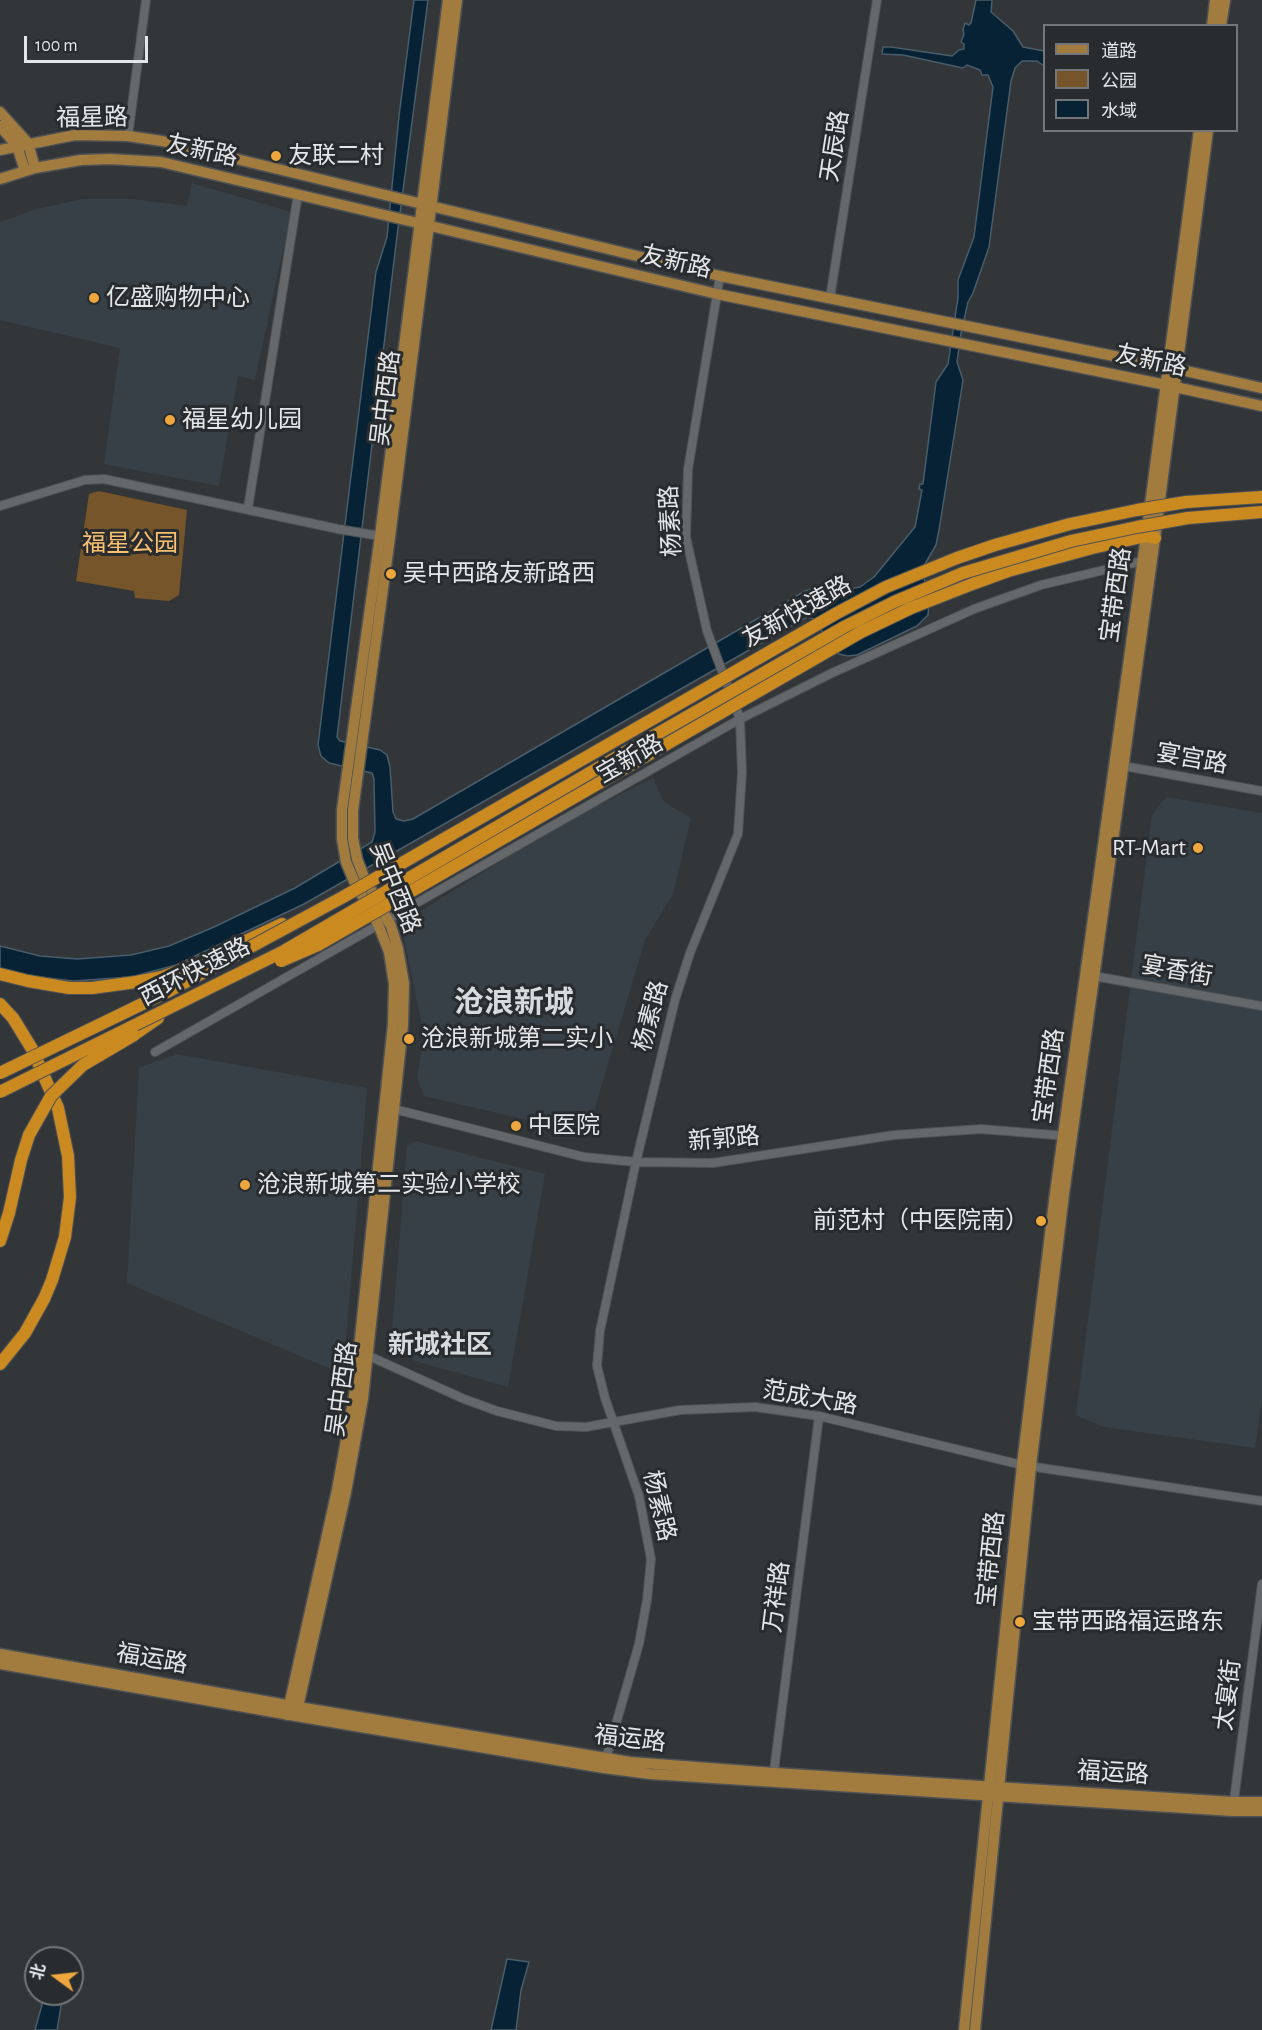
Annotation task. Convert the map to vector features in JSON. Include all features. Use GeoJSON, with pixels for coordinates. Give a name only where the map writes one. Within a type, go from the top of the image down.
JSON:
{"type":"FeatureCollection","features":[{"type":"Feature","properties":{"kind":"highway","name":"友新快速路"},"geometry":{"type":"LineString","coordinates":[[392,869],[826,618],[886,587],[957,558],[1070,524],[1186,502],[1262,495]]}},
{"type":"Feature","properties":{"kind":"highway","name":"友新快速路"},"geometry":{"type":"LineString","coordinates":[[404,881],[844,627],[933,585],[998,561],[1137,526],[1188,518],[1262,512]]}},
{"type":"Feature","properties":{"kind":"highway"},"geometry":{"type":"LineString","coordinates":[[132,1036],[280,961],[318,945],[831,648],[911,608],[975,583],[1072,554],[1150,537]]}},
{"type":"Feature","properties":{"kind":"highway","name":"西环快速路"},"geometry":{"type":"LineString","coordinates":[[0,1073],[169,991],[392,869]]}},
{"type":"Feature","properties":{"kind":"highway","name":"西环快速路"},"geometry":{"type":"LineString","coordinates":[[0,1092],[284,951],[404,881]]}},
{"type":"Feature","properties":{"kind":"highway"},"geometry":{"type":"LineString","coordinates":[[0,974],[69,988],[103,987],[145,981],[193,966],[343,897]]}},
{"type":"Feature","properties":{"kind":"highway"},"geometry":{"type":"LineString","coordinates":[[284,951],[366,916]]}},
{"type":"Feature","properties":{"kind":"highway"},"geometry":{"type":"LineString","coordinates":[[0,1004],[32,1049],[58,1108],[68,1156],[70,1197],[65,1237],[52,1280],[25,1333],[0,1364]]}},
{"type":"Feature","properties":{"kind":"highway"},"geometry":{"type":"LineString","coordinates":[[0,1243],[24,1148],[46,1103],[60,1085],[78,1069],[177,1005]]}},
{"type":"Feature","properties":{"kind":"main road","name":"吴中西路"},"geometry":{"type":"LineString","coordinates":[[427,205],[448,0]]}},
{"type":"Feature","properties":{"kind":"main road","name":"吴中西路"},"geometry":{"type":"LineString","coordinates":[[359,879],[352,817],[352,775],[356,737],[385,537],[424,224],[457,0]]}},
{"type":"Feature","properties":{"kind":"main road"},"geometry":{"type":"LineString","coordinates":[[1212,24],[1215,0]]}},
{"type":"Feature","properties":{"kind":"main road"},"geometry":{"type":"LineString","coordinates":[[1221,24],[1225,0]]}},
{"type":"Feature","properties":{"kind":"main road"},"geometry":{"type":"LineString","coordinates":[[0,112],[22,144],[30,170]]}},
{"type":"Feature","properties":{"kind":"main road"},"geometry":{"type":"LineString","coordinates":[[0,126],[22,144]]}},
{"type":"Feature","properties":{"kind":"main road","name":"宝带西路"},"geometry":{"type":"LineString","coordinates":[[975,2030],[982,1907],[1027,1466],[1067,1136],[1170,387],[1198,132]]}},
{"type":"Feature","properties":{"kind":"main road","name":"宝带西路"},"geometry":{"type":"LineString","coordinates":[[1172,368],[1208,132]]}},
{"type":"Feature","properties":{"kind":"main road","name":"福星路"},"geometry":{"type":"LineString","coordinates":[[0,150],[75,135],[128,136],[186,146]]}},
{"type":"Feature","properties":{"kind":"main road","name":"友新路"},"geometry":{"type":"LineString","coordinates":[[186,146],[720,276],[1262,388]]}},
{"type":"Feature","properties":{"kind":"main road","name":"福星路"},"geometry":{"type":"LineString","coordinates":[[0,179],[30,170],[81,160]]}},
{"type":"Feature","properties":{"kind":"main road","name":"友新路"},"geometry":{"type":"LineString","coordinates":[[81,160],[161,162],[717,294],[1262,406]]}},
{"type":"Feature","properties":{"kind":"main road","name":"吴中西路"},"geometry":{"type":"LineString","coordinates":[[293,1711],[351,1465],[389,1108],[403,1025],[404,991],[398,949],[344,853],[342,816],[352,775]]}},
{"type":"Feature","properties":{"kind":"main road","name":"福运路"},"geometry":{"type":"LineString","coordinates":[[0,1654],[112,1679],[605,1763],[660,1765],[773,1778],[1233,1807],[1262,1811]]}},
{"type":"Feature","properties":{"kind":"main road","name":"福运路"},"geometry":{"type":"LineString","coordinates":[[0,1664],[87,1674]]}},
{"type":"Feature","properties":{"kind":"main road","name":"福运路"},"geometry":{"type":"LineString","coordinates":[[1233,1807],[1262,1802]]}},
{"type":"Feature","properties":{"kind":"main road","name":"宝带西路"},"geometry":{"type":"LineString","coordinates":[[964,2030],[982,1907]]}},
{"type":"Feature","properties":{"kind":"street"},"geometry":{"type":"LineString","coordinates":[[128,136],[146,0]]}},
{"type":"Feature","properties":{"kind":"street","name":"天辰路"},"geometry":{"type":"LineString","coordinates":[[830,298],[877,0]]}},
{"type":"Feature","properties":{"kind":"street"},"geometry":{"type":"LineString","coordinates":[[248,508],[298,194]]}},
{"type":"Feature","properties":{"kind":"street","name":"杨素路"},"geometry":{"type":"LineString","coordinates":[[605,1763],[639,1644],[651,1559],[639,1496],[605,1398],[597,1366],[600,1331],[636,1162],[682,977],[738,834],[742,773],[740,719],[707,631],[686,537],[688,470],[720,276]]}},
{"type":"Feature","properties":{"kind":"street"},"geometry":{"type":"LineString","coordinates":[[0,506],[85,480],[104,479],[385,537]]}},
{"type":"Feature","properties":{"kind":"street","name":"宝新路"},"geometry":{"type":"LineString","coordinates":[[155,1052],[740,719],[852,664],[974,609],[1041,585],[1147,562]]}},
{"type":"Feature","properties":{"kind":"street","name":"宴宫路"},"geometry":{"type":"LineString","coordinates":[[1119,765],[1262,791]]}},
{"type":"Feature","properties":{"kind":"street","name":"宴香街"},"geometry":{"type":"LineString","coordinates":[[1089,975],[1262,1006]]}},
{"type":"Feature","properties":{"kind":"street","name":"新郭路"},"geometry":{"type":"LineString","coordinates":[[389,1108],[584,1157],[636,1162],[713,1163],[894,1135],[981,1129],[1067,1136]]}},
{"type":"Feature","properties":{"kind":"street","name":"范成大路"},"geometry":{"type":"LineString","coordinates":[[364,1356],[436,1388],[497,1411],[556,1426],[586,1427],[680,1410],[755,1407],[819,1416],[1027,1466],[1262,1501]]}},
{"type":"Feature","properties":{"kind":"street","name":"万祥路"},"geometry":{"type":"LineString","coordinates":[[773,1778],[819,1416]]}},
{"type":"Feature","properties":{"kind":"street","name":"太宴街"},"geometry":{"type":"LineString","coordinates":[[1233,1807],[1262,1584]]}},
{"type":"Feature","properties":{"kind":"shaded area"},"geometry":{"type":"Polygon","coordinates":[[[192,183],[291,212],[255,380],[238,376],[219,486],[104,464],[120,348],[0,320],[0,222],[37,209],[82,199],[132,199],[187,206],[192,183]]]}},
{"type":"Feature","properties":{"kind":"shaded area"},"geometry":{"type":"Polygon","coordinates":[[[653,778],[664,802],[691,818],[673,894],[645,940],[587,1134],[424,1096],[417,1078],[424,1036],[401,923],[566,821],[653,778]]]}},
{"type":"Feature","properties":{"kind":"shaded area"},"geometry":{"type":"Polygon","coordinates":[[[1166,797],[1262,813],[1262,1400],[1255,1448],[1103,1427],[1076,1415],[1152,815],[1166,797]]]}},
{"type":"Feature","properties":{"kind":"shaded area","name":"沧浪新城第二实验小学校"},"geometry":{"type":"Polygon","coordinates":[[[176,1054],[367,1088],[343,1374],[127,1283],[139,1068],[176,1054]]]}},
{"type":"Feature","properties":{"kind":"shaded area"},"geometry":{"type":"Polygon","coordinates":[[[415,1141],[545,1174],[508,1387],[415,1361],[391,1345],[407,1146],[415,1141]]]}},
{"type":"Feature","properties":{"kind":"green space","name":"福星公园"},"geometry":{"type":"Polygon","coordinates":[[[99,491],[187,510],[179,595],[169,601],[135,598],[134,591],[76,581],[89,494],[99,491]]]}},
{"type":"Feature","properties":{"kind":"water"},"geometry":{"type":"Polygon","coordinates":[[[414,0],[428,0],[396,244],[337,737],[340,741],[380,750],[387,755],[393,812],[396,819],[404,821],[413,819],[805,591],[818,587],[849,589],[860,587],[874,577],[915,527],[936,382],[948,364],[958,298],[958,280],[974,237],[993,87],[988,75],[982,75],[980,70],[967,65],[963,68],[903,55],[882,54],[883,47],[952,56],[964,49],[964,44],[961,42],[963,30],[965,23],[969,25],[971,23],[976,0],[992,0],[991,12],[1013,31],[1023,47],[1043,51],[1043,65],[1037,61],[1022,61],[1015,68],[1011,81],[989,247],[968,302],[961,333],[957,362],[963,380],[939,530],[936,545],[922,569],[929,602],[928,615],[917,626],[857,655],[848,656],[839,654],[832,648],[815,619],[807,617],[304,904],[176,965],[131,977],[73,981],[0,972],[0,946],[40,956],[77,959],[131,955],[169,946],[295,888],[372,842],[375,832],[372,773],[329,763],[321,756],[318,745],[376,272],[387,237],[414,0]]]}},
{"type":"Feature","properties":{"kind":"water"},"geometry":{"type":"Polygon","coordinates":[[[507,1959],[529,1962],[521,1990],[516,2030],[491,2030],[507,1959]]]}},
{"type":"Feature","properties":{"kind":"water"},"geometry":{"type":"Polygon","coordinates":[[[42,2006],[61,2006],[57,2030],[35,2030],[42,2006]]]}},
{"type":"Feature","properties":{"kind":"place","name":"友联二村"},"geometry":{"type":"Point","coordinates":[276,156]}},
{"type":"Feature","properties":{"kind":"place","name":"亿盛购物中心"},"geometry":{"type":"Point","coordinates":[94,298]}},
{"type":"Feature","properties":{"kind":"place","name":"福星幼儿园"},"geometry":{"type":"Point","coordinates":[170,420]}},
{"type":"Feature","properties":{"kind":"place","name":"吴中西路友新路西"},"geometry":{"type":"Point","coordinates":[391,574]}},
{"type":"Feature","properties":{"kind":"place","name":"RT-Mart"},"geometry":{"type":"Point","coordinates":[1198,848]}},
{"type":"Feature","properties":{"kind":"place","name":"沧浪新城第二实小"},"geometry":{"type":"Point","coordinates":[409,1039]}},
{"type":"Feature","properties":{"kind":"place","name":"中医院"},"geometry":{"type":"Point","coordinates":[516,1126]}},
{"type":"Feature","properties":{"kind":"place","name":"沧浪新城第二实验小学校"},"geometry":{"type":"Point","coordinates":[245,1185]}},
{"type":"Feature","properties":{"kind":"place","name":"前范村（中医院南）"},"geometry":{"type":"Point","coordinates":[1041,1221]}},
{"type":"Feature","properties":{"kind":"place","name":"宝带西路福运路东"},"geometry":{"type":"Point","coordinates":[1020,1622]}},
{"type":"Feature","properties":{"kind":"district","name":"沧浪新城"},"geometry":{"type":"Point","coordinates":[514,1003]}},
{"type":"Feature","properties":{"kind":"district","name":"新城社区"},"geometry":{"type":"Point","coordinates":[440,1345]}}]}
